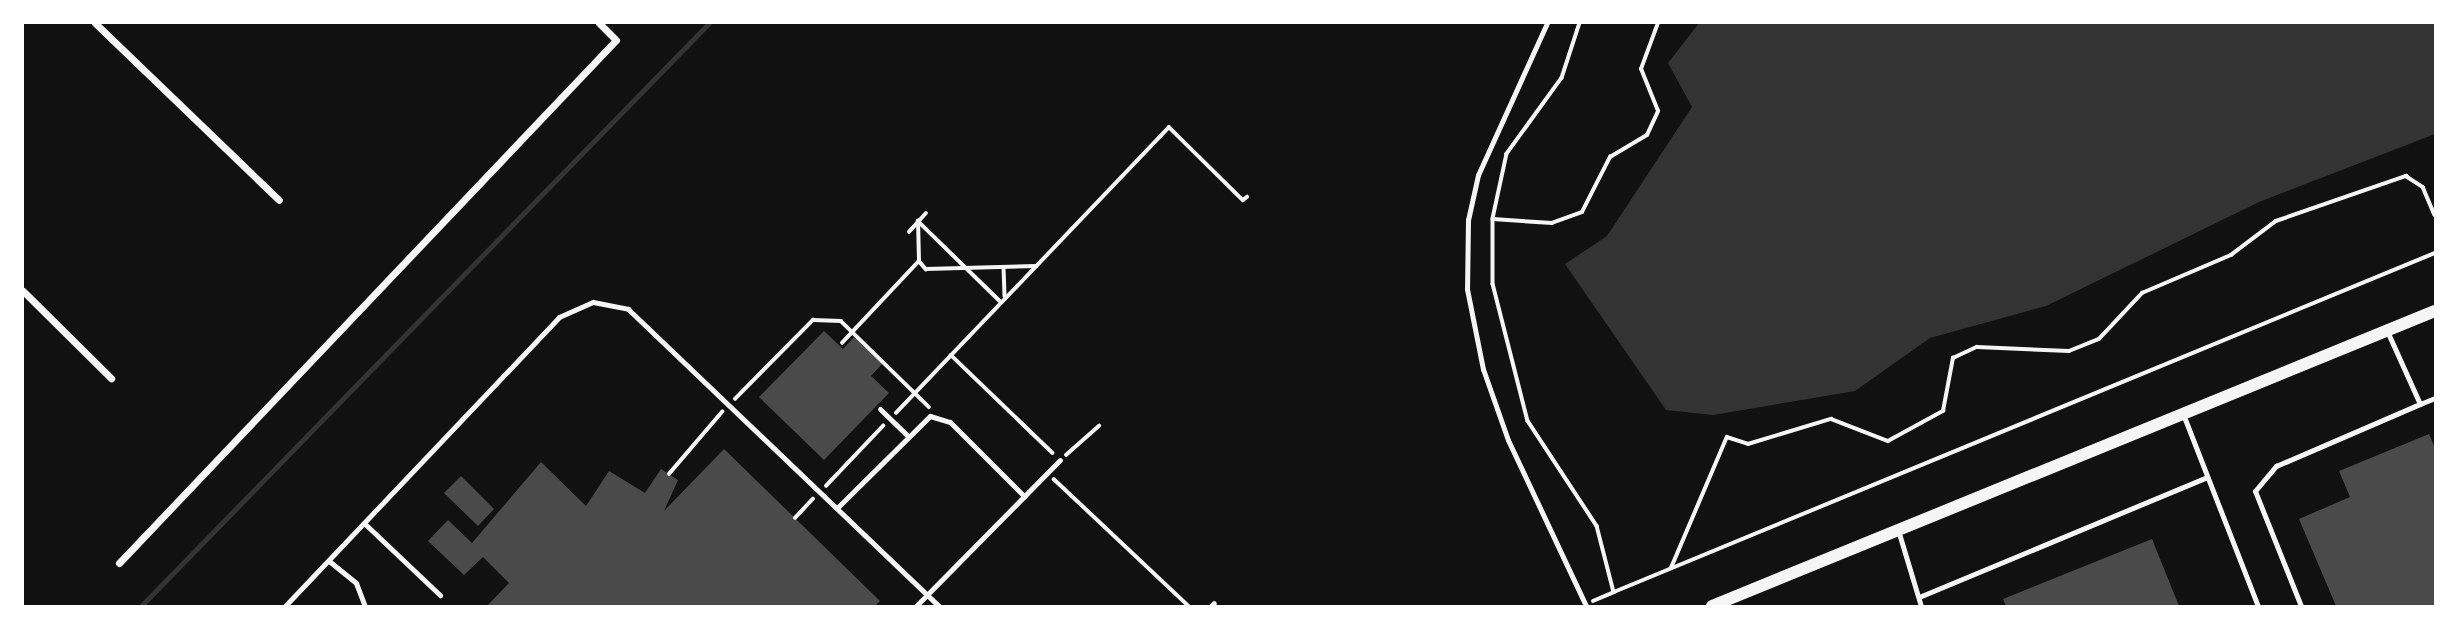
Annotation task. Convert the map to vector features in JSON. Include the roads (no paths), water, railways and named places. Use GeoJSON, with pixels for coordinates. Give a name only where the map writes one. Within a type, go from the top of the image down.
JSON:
{"type":"FeatureCollection","features":[{"type":"Feature","properties":{"kind":"street"},"geometry":{"type":"LineString","coordinates":[[95,23],[279,200]]}},
{"type":"Feature","properties":{"kind":"street"},"geometry":{"type":"LineString","coordinates":[[119,563],[616,40],[598,23]]}},
{"type":"Feature","properties":{"kind":"street"},"geometry":{"type":"LineString","coordinates":[[23,291],[111,378]]}},
{"type":"Feature","properties":{"kind":"street"},"geometry":{"type":"LineString","coordinates":[[1712,606],[2435,311]]}},
{"type":"Feature","properties":{"kind":"lane"},"geometry":{"type":"LineString","coordinates":[[1547,23],[1478,175],[1468,220],[1467,289],[1483,369],[1508,440],[1587,606]]}},
{"type":"Feature","properties":{"kind":"lane"},"geometry":{"type":"LineString","coordinates":[[285,606],[559,317],[581,304],[628,309],[939,606]]}},
{"type":"Feature","properties":{"kind":"lane"},"geometry":{"type":"LineString","coordinates":[[2387,331],[2420,404]]}},
{"type":"Feature","properties":{"kind":"lane"},"geometry":{"type":"LineString","coordinates":[[2301,606],[2260,510],[2255,491],[2262,476],[2435,398]]}},
{"type":"Feature","properties":{"kind":"lane"},"geometry":{"type":"LineString","coordinates":[[880,409],[908,436]]}},
{"type":"Feature","properties":{"kind":"lane"},"geometry":{"type":"LineString","coordinates":[[2183,414],[2258,606]]}},
{"type":"Feature","properties":{"kind":"lane"},"geometry":{"type":"LineString","coordinates":[[837,508],[930,416],[950,422],[1024,496]]}},
{"type":"Feature","properties":{"kind":"lane"},"geometry":{"type":"LineString","coordinates":[[916,606],[1060,460]]}},
{"type":"Feature","properties":{"kind":"lane"},"geometry":{"type":"LineString","coordinates":[[1919,597],[2207,477]]}},
{"type":"Feature","properties":{"kind":"lane"},"geometry":{"type":"LineString","coordinates":[[363,523],[440,594]]}},
{"type":"Feature","properties":{"kind":"lane"},"geometry":{"type":"LineString","coordinates":[[1898,530],[1921,606]]}},
{"type":"Feature","properties":{"kind":"lane"},"geometry":{"type":"LineString","coordinates":[[329,561],[356,583],[365,606]]}},
{"type":"Feature","properties":{"kind":"waterway"},"geometry":{"type":"LineString","coordinates":[[141,606],[709,23]]}}]}
